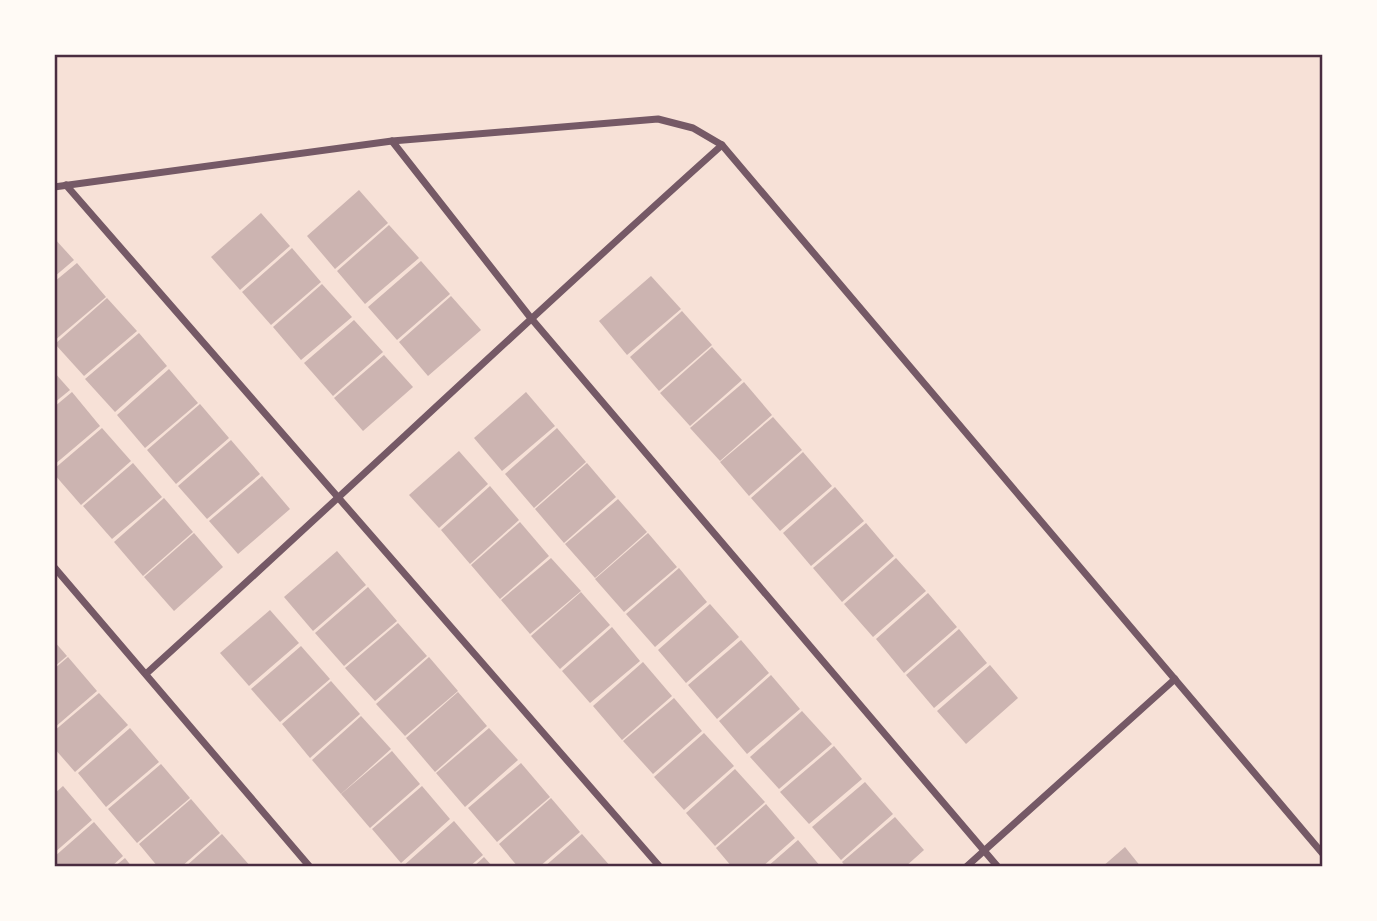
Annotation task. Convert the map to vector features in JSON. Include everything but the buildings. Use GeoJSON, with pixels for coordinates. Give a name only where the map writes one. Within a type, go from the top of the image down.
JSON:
{"type":"FeatureCollection","features":[{"type":"Feature","properties":{"kind":"street"},"geometry":{"type":"LineString","coordinates":[[54,187],[392,141],[659,119],[693,128],[722,145],[1323,854]]}},
{"type":"Feature","properties":{"kind":"street"},"geometry":{"type":"LineString","coordinates":[[392,141],[530,317],[998,867]]}},
{"type":"Feature","properties":{"kind":"street"},"geometry":{"type":"LineString","coordinates":[[147,673],[341,498],[530,317],[722,145]]}},
{"type":"Feature","properties":{"kind":"street"},"geometry":{"type":"LineString","coordinates":[[66,185],[660,867]]}},
{"type":"Feature","properties":{"kind":"street"},"geometry":{"type":"LineString","coordinates":[[54,567],[310,867]]}},
{"type":"Feature","properties":{"kind":"street"},"geometry":{"type":"LineString","coordinates":[[966,867],[1175,679]]}}]}
